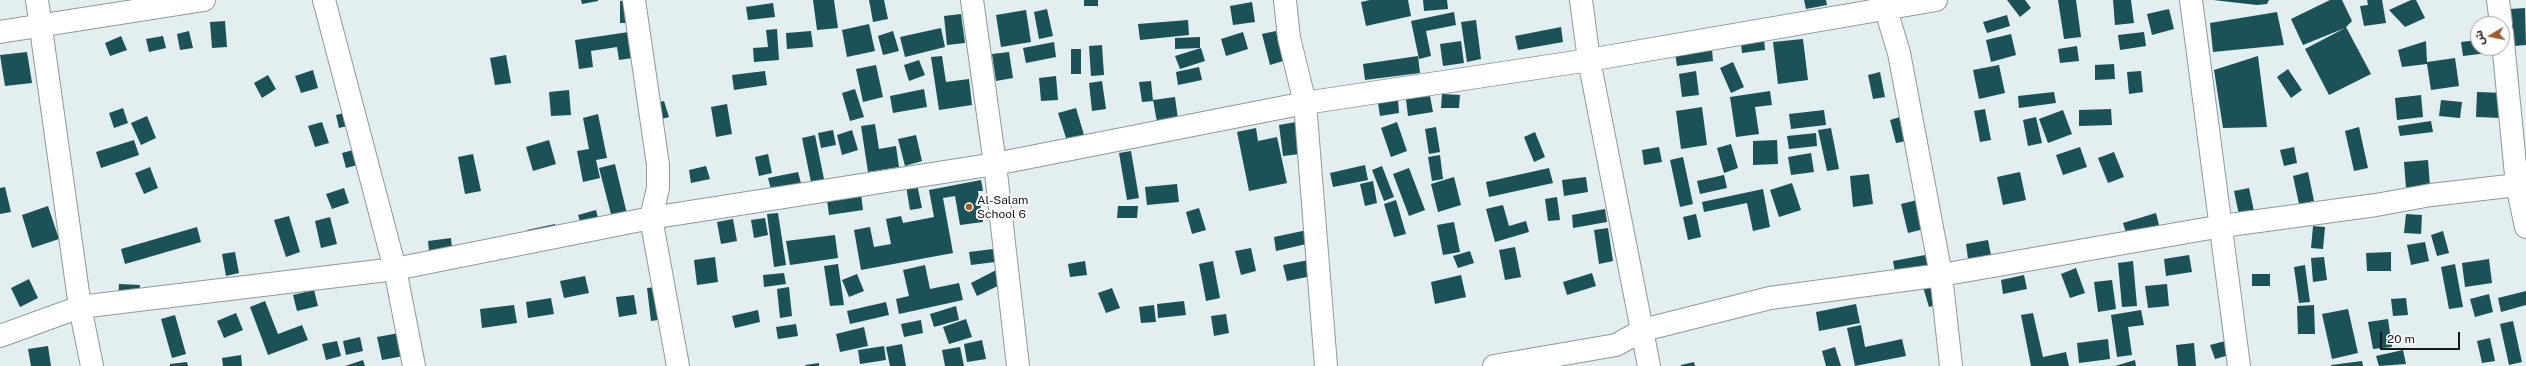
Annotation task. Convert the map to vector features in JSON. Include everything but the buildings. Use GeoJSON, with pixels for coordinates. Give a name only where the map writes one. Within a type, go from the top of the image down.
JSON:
{"type":"FeatureCollection","features":[{"type":"Feature","properties":{"kind":"street"},"geometry":{"type":"LineString","coordinates":[[37,0],[80,307],[92,366]]}},
{"type":"Feature","properties":{"kind":"street"},"geometry":{"type":"LineString","coordinates":[[0,32],[204,0]]}},
{"type":"Feature","properties":{"kind":"street"},"geometry":{"type":"LineString","coordinates":[[324,0],[395,269],[414,366]]}},
{"type":"Feature","properties":{"kind":"street"},"geometry":{"type":"LineString","coordinates":[[634,0],[658,165],[658,188],[651,218],[678,366]]}},
{"type":"Feature","properties":{"kind":"street"},"geometry":{"type":"LineString","coordinates":[[972,0],[995,164],[1018,366]]}},
{"type":"Feature","properties":{"kind":"street"},"geometry":{"type":"LineString","coordinates":[[1285,0],[1289,38],[1305,103],[1326,366]]}},
{"type":"Feature","properties":{"kind":"street"},"geometry":{"type":"LineString","coordinates":[[1581,0],[1589,60],[1649,366]]}},
{"type":"Feature","properties":{"kind":"street"},"geometry":{"type":"LineString","coordinates":[[0,336],[80,307],[395,269],[651,218],[995,164],[1305,103],[1589,60],[1883,5],[1936,0]]}},
{"type":"Feature","properties":{"kind":"street"},"geometry":{"type":"LineString","coordinates":[[2191,0],[2222,226],[2239,366]]}},
{"type":"Feature","properties":{"kind":"street"},"geometry":{"type":"LineString","coordinates":[[2498,0],[2500,16]]}},
{"type":"Feature","properties":{"kind":"street"},"geometry":{"type":"LineString","coordinates":[[1883,5],[1899,53],[1941,275],[1950,366]]}},
{"type":"Feature","properties":{"kind":"street"},"geometry":{"type":"LineString","coordinates":[[2505,56],[2526,226]]}},
{"type":"Feature","properties":{"kind":"street"},"geometry":{"type":"LineString","coordinates":[[1494,366],[1616,345],[1643,330],[1770,298],[1941,275],[2222,226],[2376,205],[2431,195],[2521,184]]}},
{"type":"Feature","properties":{"kind":"place","name":"Al-Salam School 6"},"geometry":{"type":"Point","coordinates":[969,207]}}]}
